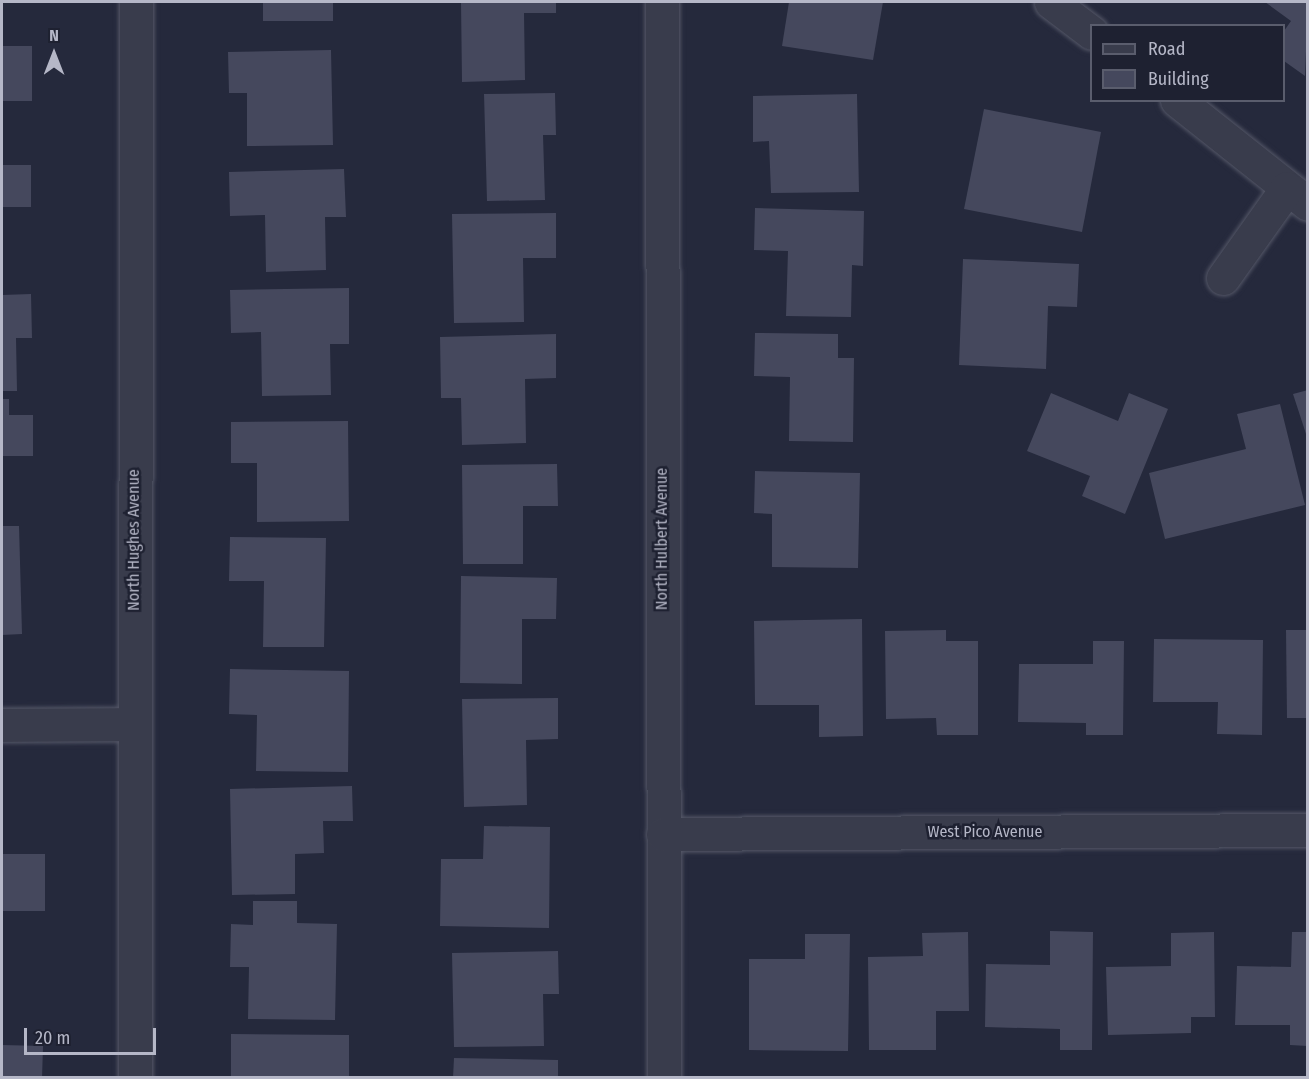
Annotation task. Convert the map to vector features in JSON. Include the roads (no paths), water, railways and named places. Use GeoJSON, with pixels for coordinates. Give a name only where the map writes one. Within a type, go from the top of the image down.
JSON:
{"type":"FeatureCollection","features":[{"type":"Feature","properties":{"kind":"street","name":"North Hughes Avenue"},"geometry":{"type":"LineString","coordinates":[[135,1077],[133,724],[136,2]]}},
{"type":"Feature","properties":{"kind":"street","name":"North Hulbert Avenue"},"geometry":{"type":"LineString","coordinates":[[662,2],[664,1077]]}},
{"type":"Feature","properties":{"kind":"street"},"geometry":{"type":"LineString","coordinates":[[1051,2],[1090,31]]}},
{"type":"Feature","properties":{"kind":"street"},"geometry":{"type":"LineString","coordinates":[[1180,102],[1298,196],[1223,278]]}},
{"type":"Feature","properties":{"kind":"street"},"geometry":{"type":"LineString","coordinates":[[2,725],[133,724]]}},
{"type":"Feature","properties":{"kind":"street","name":"West Pico Avenue"},"geometry":{"type":"LineString","coordinates":[[663,834],[1308,830]]}}]}
